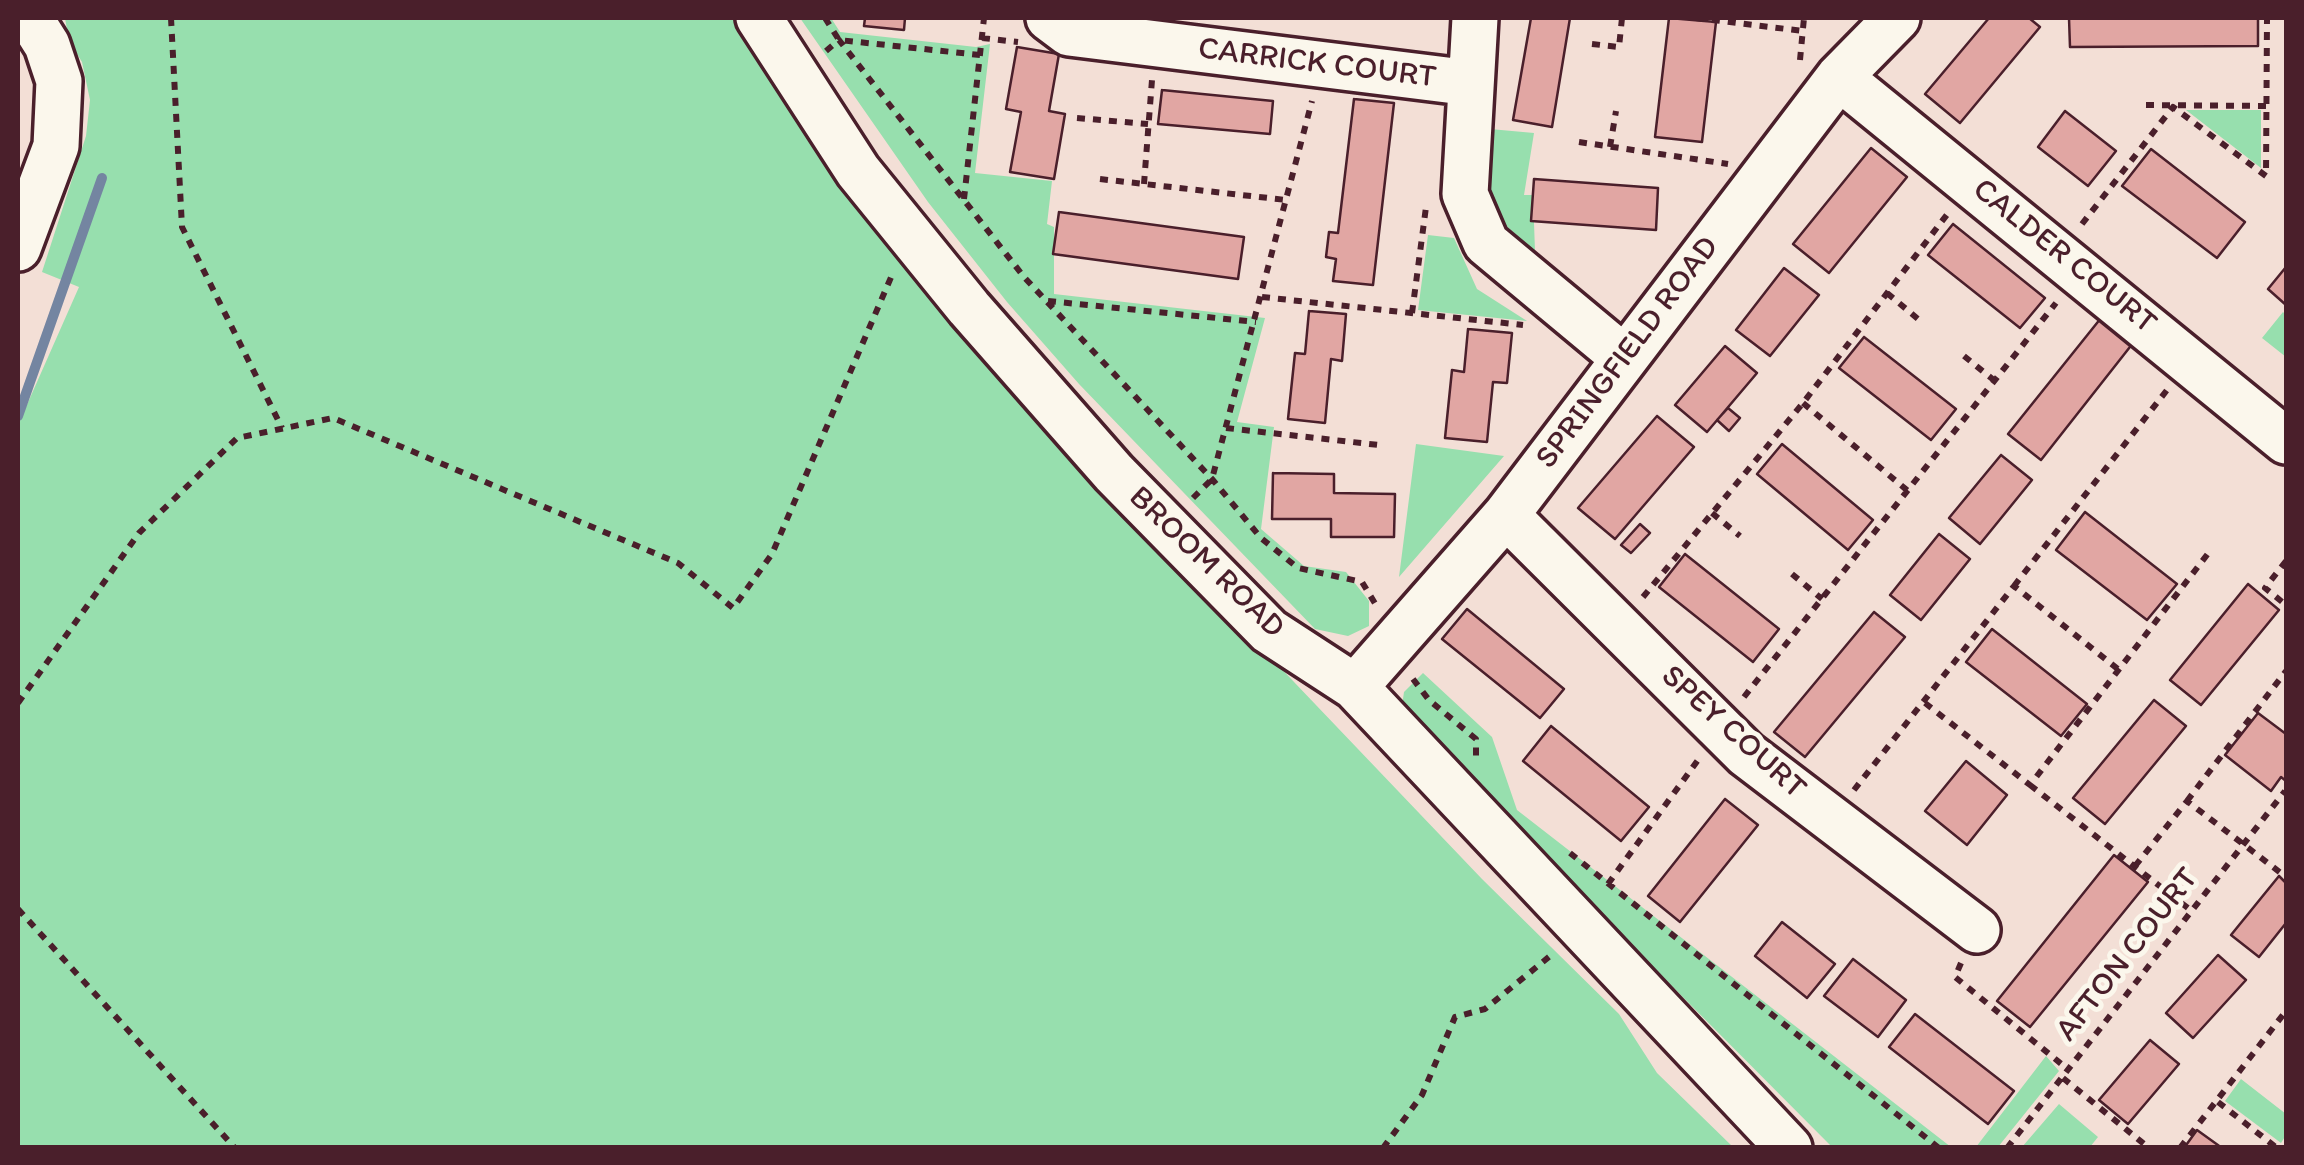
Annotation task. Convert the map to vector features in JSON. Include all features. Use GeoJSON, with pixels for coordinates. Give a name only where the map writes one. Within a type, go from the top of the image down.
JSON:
{"type":"FeatureCollection","features":[{"type":"Feature","properties":{"kind":"street"},"geometry":{"type":"LineString","coordinates":[[18,248],[56,146],[58,113],[59,80],[47,46],[30,18]]}},
{"type":"Feature","properties":{"kind":"street","name":"BROOM ROAD"},"geometry":{"type":"LineString","coordinates":[[759,18],[858,172],[1114,473],[1269,631],[1355,687],[1788,1148]]}},
{"type":"Feature","properties":{"kind":"street","name":"CARRICK COURT"},"geometry":{"type":"LineString","coordinates":[[1049,18],[1069,33],[1471,83]]}},
{"type":"Feature","properties":{"kind":"street","name":"CARRICK COURT"},"geometry":{"type":"LineString","coordinates":[[1474,18],[1465,194],[1486,243],[1623,357]]}},
{"type":"Feature","properties":{"kind":"street","name":"SPRINGFIELD ROAD"},"geometry":{"type":"LineString","coordinates":[[1355,687],[1506,514],[1768,168],[1819,74],[1897,18]]}},
{"type":"Feature","properties":{"kind":"street","name":"CALDER COURT"},"geometry":{"type":"LineString","coordinates":[[1819,74],[1971,183],[2191,359],[2286,441]]}},
{"type":"Feature","properties":{"kind":"street","name":"SPEY COURT"},"geometry":{"type":"LineString","coordinates":[[1506,514],[1746,754],[1977,930]]}},
{"type":"Feature","properties":{"kind":"path"},"geometry":{"type":"LineString","coordinates":[[171,18],[182,227],[282,428]]}},
{"type":"Feature","properties":{"kind":"path"},"geometry":{"type":"LineString","coordinates":[[825,18],[964,201],[1046,301],[1212,479],[1261,538],[1298,568],[1362,582],[1373,593],[1392,644],[1429,700],[1476,739],[1479,768]]}},
{"type":"Feature","properties":{"kind":"path"},"geometry":{"type":"LineString","coordinates":[[964,201],[984,18]]}},
{"type":"Feature","properties":{"kind":"path"},"geometry":{"type":"LineString","coordinates":[[1592,44],[1619,47],[1622,18]]}},
{"type":"Feature","properties":{"kind":"path"},"geometry":{"type":"LineString","coordinates":[[1696,18],[1803,31]]}},
{"type":"Feature","properties":{"kind":"path"},"geometry":{"type":"LineString","coordinates":[[1804,18],[1803,31],[1819,74]]}},
{"type":"Feature","properties":{"kind":"path"},"geometry":{"type":"LineString","coordinates":[[2173,107],[2266,176],[2266,18]]}},
{"type":"Feature","properties":{"kind":"path"},"geometry":{"type":"LineString","coordinates":[[796,78],[839,40],[980,55]]}},
{"type":"Feature","properties":{"kind":"path"},"geometry":{"type":"LineString","coordinates":[[1144,184],[1154,43]]}},
{"type":"Feature","properties":{"kind":"path"},"geometry":{"type":"LineString","coordinates":[[1191,501],[1212,479],[1317,80],[1332,65]]}},
{"type":"Feature","properties":{"kind":"path"},"geometry":{"type":"LineString","coordinates":[[2146,105],[2266,106]]}},
{"type":"Feature","properties":{"kind":"path"},"geometry":{"type":"LineString","coordinates":[[1608,884],[1721,728],[1995,381],[2173,107]]}},
{"type":"Feature","properties":{"kind":"path"},"geometry":{"type":"LineString","coordinates":[[1610,147],[1616,111]]}},
{"type":"Feature","properties":{"kind":"path"},"geometry":{"type":"LineString","coordinates":[[1078,118],[1148,124]]}},
{"type":"Feature","properties":{"kind":"path"},"geometry":{"type":"LineString","coordinates":[[1579,142],[1768,168]]}},
{"type":"Feature","properties":{"kind":"path"},"geometry":{"type":"LineString","coordinates":[[1100,179],[1286,200]]}},
{"type":"Feature","properties":{"kind":"path"},"geometry":{"type":"LineString","coordinates":[[1619,627],[1803,403],[1971,183]]}},
{"type":"Feature","properties":{"kind":"path"},"geometry":{"type":"LineString","coordinates":[[1412,313],[1426,204]]}},
{"type":"Feature","properties":{"kind":"path"},"geometry":{"type":"LineString","coordinates":[[18,702],[139,532],[237,438],[333,418],[678,563],[732,608],[772,554],[909,235]]}},
{"type":"Feature","properties":{"kind":"path"},"geometry":{"type":"LineString","coordinates":[[1887,293],[1918,319]]}},
{"type":"Feature","properties":{"kind":"path"},"geometry":{"type":"LineString","coordinates":[[1262,297],[1540,327]]}},
{"type":"Feature","properties":{"kind":"path"},"geometry":{"type":"LineString","coordinates":[[1046,301],[1256,322]]}},
{"type":"Feature","properties":{"kind":"path"},"geometry":{"type":"LineString","coordinates":[[1964,356],[1995,381]]}},
{"type":"Feature","properties":{"kind":"path"},"geometry":{"type":"LineString","coordinates":[[1843,804],[2191,359]]}},
{"type":"Feature","properties":{"kind":"path"},"geometry":{"type":"LineString","coordinates":[[1803,403],[1908,491]]}},
{"type":"Feature","properties":{"kind":"path"},"geometry":{"type":"LineString","coordinates":[[1226,428],[1379,446]]}},
{"type":"Feature","properties":{"kind":"path"},"geometry":{"type":"LineString","coordinates":[[1712,514],[1740,536]]}},
{"type":"Feature","properties":{"kind":"path"},"geometry":{"type":"LineString","coordinates":[[2030,785],[2210,552]]}},
{"type":"Feature","properties":{"kind":"path"},"geometry":{"type":"LineString","coordinates":[[2286,562],[2264,588],[2286,606]]}},
{"type":"Feature","properties":{"kind":"path"},"geometry":{"type":"LineString","coordinates":[[1792,574],[1822,599]]}},
{"type":"Feature","properties":{"kind":"path"},"geometry":{"type":"LineString","coordinates":[[2014,586],[2119,670]]}},
{"type":"Feature","properties":{"kind":"path"},"geometry":{"type":"LineString","coordinates":[[2135,866],[2286,671]]}},
{"type":"Feature","properties":{"kind":"path"},"geometry":{"type":"LineString","coordinates":[[1924,703],[2194,912]]}},
{"type":"Feature","properties":{"kind":"path","name":"AFTON COURT"},"geometry":{"type":"LineString","coordinates":[[2006,1148],[2070,1071],[2285,791]]}},
{"type":"Feature","properties":{"kind":"path"},"geometry":{"type":"LineString","coordinates":[[2186,801],[2286,877]]}},
{"type":"Feature","properties":{"kind":"path"},"geometry":{"type":"LineString","coordinates":[[1562,847],[1939,1148]]}},
{"type":"Feature","properties":{"kind":"path"},"geometry":{"type":"LineString","coordinates":[[18,909],[235,1148]]}},
{"type":"Feature","properties":{"kind":"path"},"geometry":{"type":"LineString","coordinates":[[1384,1148],[1422,1095],[1454,1016],[1485,1009],[1584,930]]}},
{"type":"Feature","properties":{"kind":"path"},"geometry":{"type":"LineString","coordinates":[[1977,930],[1955,977],[2070,1071]]}},
{"type":"Feature","properties":{"kind":"path"},"geometry":{"type":"LineString","coordinates":[[2180,1148],[2286,1012]]}},
{"type":"Feature","properties":{"kind":"path"},"geometry":{"type":"LineString","coordinates":[[2063,1078],[2149,1148]]}},
{"type":"Feature","properties":{"kind":"path"},"geometry":{"type":"LineString","coordinates":[[2218,1102],[2276,1148]]}},
{"type":"Feature","properties":{"kind":"green space"},"geometry":{"type":"Polygon","coordinates":[[[65,18],[737,18],[941,312],[1482,879],[1619,1014],[1657,1073],[1733,1147],[18,1148],[18,425],[79,287],[42,272],[86,136],[90,100],[82,62],[69,41],[65,18]]]}},
{"type":"Feature","properties":{"kind":"green space"},"geometry":{"type":"Polygon","coordinates":[[[800,18],[831,18],[840,32],[976,47],[990,44],[975,173],[1052,181],[1047,224],[1054,227],[1054,294],[1265,318],[1237,422],[1274,427],[1261,529],[1304,566],[1346,572],[1369,601],[1369,626],[1348,636],[1315,629],[1079,384],[1007,302],[928,202],[800,18]]]}},
{"type":"Feature","properties":{"kind":"green space"},"geometry":{"type":"Polygon","coordinates":[[[2186,110],[2261,110],[2261,168],[2186,110]]]}},
{"type":"Feature","properties":{"kind":"green space"},"geometry":{"type":"Polygon","coordinates":[[[1490,129],[1534,133],[1524,195],[1533,195],[1535,251],[1505,225],[1486,196],[1490,129]]]}},
{"type":"Feature","properties":{"kind":"green space"},"geometry":{"type":"Polygon","coordinates":[[[1428,235],[1454,238],[1477,289],[1527,321],[1418,310],[1428,235]]]}},
{"type":"Feature","properties":{"kind":"green space"},"geometry":{"type":"Polygon","coordinates":[[[2283,312],[2286,315],[2286,357],[2262,338],[2283,312]]]}},
{"type":"Feature","properties":{"kind":"green space"},"geometry":{"type":"Polygon","coordinates":[[[1416,444],[1504,456],[1399,577],[1416,444]]]}},
{"type":"Feature","properties":{"kind":"green space"},"geometry":{"type":"Polygon","coordinates":[[[1423,673],[1492,737],[1517,810],[1951,1147],[1832,1147],[1417,730],[1402,706],[1404,692],[1423,673]]]}},
{"type":"Feature","properties":{"kind":"green space"},"geometry":{"type":"Polygon","coordinates":[[[2046,1056],[2059,1071],[1998,1147],[1976,1147],[2046,1056]]]}},
{"type":"Feature","properties":{"kind":"green space"},"geometry":{"type":"Polygon","coordinates":[[[2241,1079],[2286,1114],[2286,1135],[2281,1143],[2225,1101],[2241,1079]]]}},
{"type":"Feature","properties":{"kind":"green space"},"geometry":{"type":"Polygon","coordinates":[[[2059,1104],[2098,1137],[2090,1147],[2022,1147],[2059,1104]]]}},
{"type":"Feature","properties":{"kind":"building"},"geometry":{"type":"Polygon","coordinates":[[[865,18],[905,18],[904,30],[864,26],[865,18]]]}},
{"type":"Feature","properties":{"kind":"building"},"geometry":{"type":"Polygon","coordinates":[[[1531,18],[1570,18],[1552,127],[1513,120],[1531,18]]]}},
{"type":"Feature","properties":{"kind":"building"},"geometry":{"type":"Polygon","coordinates":[[[1669,18],[1716,22],[1702,142],[1655,137],[1669,18]]]}},
{"type":"Feature","properties":{"kind":"building"},"geometry":{"type":"Polygon","coordinates":[[[1989,18],[2029,18],[2040,27],[1960,123],[1925,94],[1989,18]]]}},
{"type":"Feature","properties":{"kind":"building"},"geometry":{"type":"Polygon","coordinates":[[[2069,18],[2258,18],[2258,46],[2070,47],[2069,18]]]}},
{"type":"Feature","properties":{"kind":"building"},"geometry":{"type":"Polygon","coordinates":[[[1017,47],[1059,54],[1049,111],[1065,114],[1054,179],[1010,172],[1021,112],[1006,109],[1017,47]]]}},
{"type":"Feature","properties":{"kind":"building"},"geometry":{"type":"Polygon","coordinates":[[[1162,90],[1273,101],[1270,134],[1158,124],[1162,90]]]}},
{"type":"Feature","properties":{"kind":"building"},"geometry":{"type":"Polygon","coordinates":[[[1354,99],[1394,103],[1373,285],[1333,281],[1336,259],[1326,257],[1329,232],[1338,233],[1354,99]]]}},
{"type":"Feature","properties":{"kind":"building"},"geometry":{"type":"Polygon","coordinates":[[[2065,111],[2116,151],[2088,186],[2038,147],[2065,111]]]}},
{"type":"Feature","properties":{"kind":"building"},"geometry":{"type":"Polygon","coordinates":[[[1871,148],[1907,177],[1829,273],[1793,244],[1871,148]]]}},
{"type":"Feature","properties":{"kind":"building"},"geometry":{"type":"Polygon","coordinates":[[[2151,149],[2245,222],[2217,258],[2122,186],[2151,149]]]}},
{"type":"Feature","properties":{"kind":"building"},"geometry":{"type":"Polygon","coordinates":[[[1534,179],[1658,188],[1656,230],[1531,221],[1534,179]]]}},
{"type":"Feature","properties":{"kind":"building"},"geometry":{"type":"Polygon","coordinates":[[[1059,212],[1244,237],[1238,279],[1053,254],[1059,212]]]}},
{"type":"Feature","properties":{"kind":"building"},"geometry":{"type":"Polygon","coordinates":[[[1953,224],[2045,298],[2020,328],[1928,255],[1953,224]]]}},
{"type":"Feature","properties":{"kind":"building"},"geometry":{"type":"Polygon","coordinates":[[[2286,267],[2286,305],[2268,289],[2286,267]]]}},
{"type":"Feature","properties":{"kind":"building"},"geometry":{"type":"Polygon","coordinates":[[[1784,268],[1819,295],[1770,356],[1736,330],[1784,268]]]}},
{"type":"Feature","properties":{"kind":"building"},"geometry":{"type":"Polygon","coordinates":[[[1309,311],[1346,314],[1342,361],[1331,359],[1325,423],[1288,419],[1295,353],[1305,354],[1309,311]]]}},
{"type":"Feature","properties":{"kind":"building"},"geometry":{"type":"Polygon","coordinates":[[[2105,313],[2137,338],[2041,460],[2008,434],[2105,313]]]}},
{"type":"Feature","properties":{"kind":"building"},"geometry":{"type":"Polygon","coordinates":[[[1468,329],[1512,333],[1507,383],[1493,382],[1487,442],[1445,438],[1452,370],[1464,372],[1468,329]]]}},
{"type":"Feature","properties":{"kind":"building"},"geometry":{"type":"Polygon","coordinates":[[[1864,337],[1956,409],[1931,440],[1839,368],[1864,337]]]}},
{"type":"Feature","properties":{"kind":"building"},"geometry":{"type":"Polygon","coordinates":[[[1725,346],[1757,373],[1707,432],[1675,405],[1725,346]]]}},
{"type":"Feature","properties":{"kind":"building"},"geometry":{"type":"Polygon","coordinates":[[[1728,408],[1740,418],[1729,431],[1717,420],[1728,408]]]}},
{"type":"Feature","properties":{"kind":"building"},"geometry":{"type":"Polygon","coordinates":[[[1657,416],[1694,447],[1615,539],[1578,508],[1657,416]]]}},
{"type":"Feature","properties":{"kind":"building"},"geometry":{"type":"Polygon","coordinates":[[[1782,444],[1873,520],[1848,550],[1757,474],[1782,444]]]}},
{"type":"Feature","properties":{"kind":"building"},"geometry":{"type":"Polygon","coordinates":[[[2001,455],[2032,480],[1980,544],[1949,518],[2001,455]]]}},
{"type":"Feature","properties":{"kind":"building"},"geometry":{"type":"Polygon","coordinates":[[[1273,473],[1334,474],[1334,493],[1395,494],[1394,537],[1331,537],[1331,519],[1272,519],[1273,473]]]}},
{"type":"Feature","properties":{"kind":"building"},"geometry":{"type":"Polygon","coordinates":[[[2085,512],[2177,584],[2147,620],[2056,550],[2085,512]]]}},
{"type":"Feature","properties":{"kind":"building"},"geometry":{"type":"Polygon","coordinates":[[[1640,524],[1650,533],[1631,553],[1621,545],[1640,524]]]}},
{"type":"Feature","properties":{"kind":"building"},"geometry":{"type":"Polygon","coordinates":[[[1939,534],[1970,559],[1921,620],[1890,595],[1939,534]]]}},
{"type":"Feature","properties":{"kind":"building"},"geometry":{"type":"Polygon","coordinates":[[[1685,554],[1779,629],[1753,662],[1659,587],[1685,554]]]}},
{"type":"Feature","properties":{"kind":"building"},"geometry":{"type":"Polygon","coordinates":[[[2248,584],[2279,610],[2201,705],[2170,680],[2248,584]]]}},
{"type":"Feature","properties":{"kind":"building"},"geometry":{"type":"Polygon","coordinates":[[[1467,609],[1564,689],[1540,718],[1442,639],[1467,609]]]}},
{"type":"Feature","properties":{"kind":"building"},"geometry":{"type":"Polygon","coordinates":[[[1874,612],[1905,637],[1805,757],[1774,732],[1874,612]]]}},
{"type":"Feature","properties":{"kind":"building"},"geometry":{"type":"Polygon","coordinates":[[[1992,629],[2087,704],[2061,736],[1966,662],[1992,629]]]}},
{"type":"Feature","properties":{"kind":"building"},"geometry":{"type":"Polygon","coordinates":[[[2154,700],[2186,726],[2105,824],[2073,798],[2154,700]]]}},
{"type":"Feature","properties":{"kind":"building"},"geometry":{"type":"Polygon","coordinates":[[[2258,713],[2286,734],[2286,781],[2281,777],[2271,791],[2225,755],[2258,713]]]}},
{"type":"Feature","properties":{"kind":"building"},"geometry":{"type":"Polygon","coordinates":[[[1551,726],[1649,807],[1621,841],[1523,761],[1551,726]]]}},
{"type":"Feature","properties":{"kind":"building"},"geometry":{"type":"Polygon","coordinates":[[[1966,761],[2007,795],[1967,845],[1925,811],[1966,761]]]}},
{"type":"Feature","properties":{"kind":"building"},"geometry":{"type":"Polygon","coordinates":[[[1725,799],[1758,825],[1680,922],[1648,896],[1725,799]]]}},
{"type":"Feature","properties":{"kind":"building"},"geometry":{"type":"Polygon","coordinates":[[[2114,855],[2148,882],[2030,1027],[1997,1001],[2114,855]]]}},
{"type":"Feature","properties":{"kind":"building"},"geometry":{"type":"Polygon","coordinates":[[[2279,876],[2286,883],[2286,923],[2259,957],[2231,935],[2279,876]]]}},
{"type":"Feature","properties":{"kind":"building"},"geometry":{"type":"Polygon","coordinates":[[[1782,922],[1835,964],[1807,998],[1755,956],[1782,922]]]}},
{"type":"Feature","properties":{"kind":"building"},"geometry":{"type":"Polygon","coordinates":[[[2218,955],[2246,980],[2193,1038],[2166,1013],[2218,955]]]}},
{"type":"Feature","properties":{"kind":"building"},"geometry":{"type":"Polygon","coordinates":[[[1853,959],[1906,1000],[1878,1037],[1824,996],[1853,959]]]}},
{"type":"Feature","properties":{"kind":"building"},"geometry":{"type":"Polygon","coordinates":[[[1915,1014],[2014,1091],[1988,1124],[1889,1047],[1915,1014]]]}},
{"type":"Feature","properties":{"kind":"building"},"geometry":{"type":"Polygon","coordinates":[[[2150,1040],[2179,1064],[2128,1124],[2099,1100],[2150,1040]]]}},
{"type":"Feature","properties":{"kind":"building"},"geometry":{"type":"Polygon","coordinates":[[[2197,1130],[2222,1148],[2184,1148],[2197,1130]]]}},
{"type":"Feature","properties":{"kind":"waterway"},"geometry":{"type":"LineString","coordinates":[[18,416],[102,178]]}}]}
